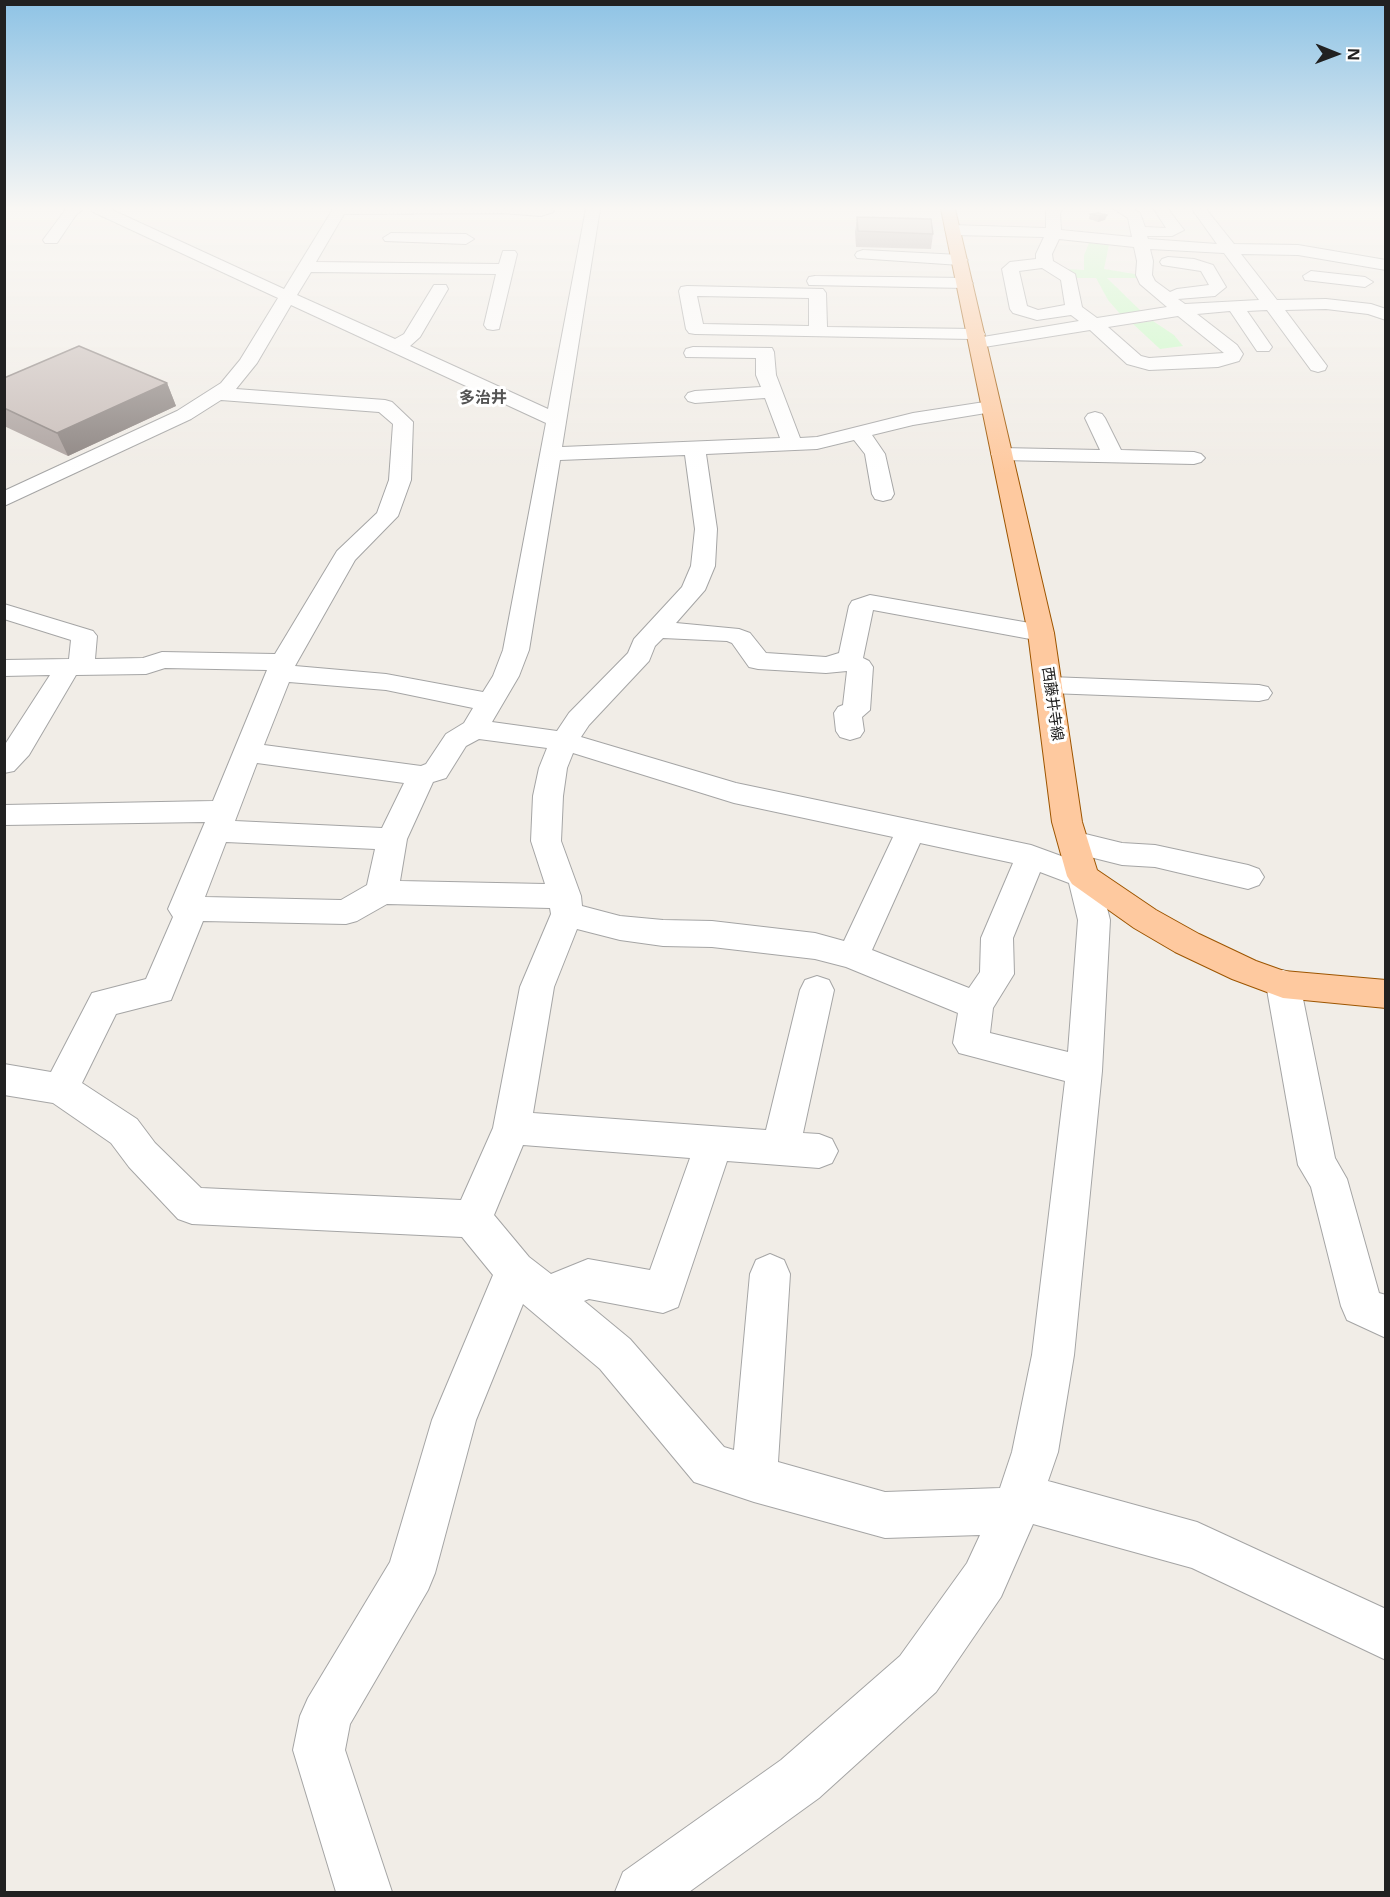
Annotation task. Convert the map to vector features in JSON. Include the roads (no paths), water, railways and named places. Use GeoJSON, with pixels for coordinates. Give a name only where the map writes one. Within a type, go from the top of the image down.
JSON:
{"type":"FeatureCollection","features":[{"type":"Feature","properties":{"kind":"main road","name":"西藤井寺線"},"geometry":{"type":"LineString","coordinates":[[968,298],[1041,633],[1067,822],[1078,859]]}},
{"type":"Feature","properties":{"kind":"main road"},"geometry":{"type":"LineString","coordinates":[[1078,859],[1145,919],[1187,943],[1244,970],[1283,984],[1386,994]]}},
{"type":"Feature","properties":{"kind":"street"},"geometry":{"type":"LineString","coordinates":[[4,500],[184,415],[218,394],[239,376],[288,298],[398,346],[555,420]]}},
{"type":"Feature","properties":{"kind":"street"},"geometry":{"type":"LineString","coordinates":[[398,346],[411,338],[435,298]]}},
{"type":"Feature","properties":{"kind":"street"},"geometry":{"type":"LineString","coordinates":[[494,325],[500,298]]}},
{"type":"Feature","properties":{"kind":"street"},"geometry":{"type":"LineString","coordinates":[[248,752],[422,776],[436,771],[456,740],[474,729],[506,676],[516,650],[575,298]]}},
{"type":"Feature","properties":{"kind":"street"},"geometry":{"type":"LineString","coordinates":[[688,298],[695,329],[861,333],[977,339],[1181,310],[1235,306],[1326,304],[1371,309],[1386,315]]}},
{"type":"Feature","properties":{"kind":"street"},"geometry":{"type":"LineString","coordinates":[[817,298],[818,332]]}},
{"type":"Feature","properties":{"kind":"street"},"geometry":{"type":"LineString","coordinates":[[1017,298],[1019,309],[1037,315],[1074,309]]}},
{"type":"Feature","properties":{"kind":"street"},"geometry":{"type":"LineString","coordinates":[[1072,298],[1074,309],[1134,360],[1141,362],[1218,361],[1232,357],[1234,354],[1231,349],[1165,298]]}},
{"type":"Feature","properties":{"kind":"street"},"geometry":{"type":"LineString","coordinates":[[1268,298],[1318,366]]}},
{"type":"Feature","properties":{"kind":"street"},"geometry":{"type":"LineString","coordinates":[[1321,298],[1326,304]]}},
{"type":"Feature","properties":{"kind":"street"},"geometry":{"type":"LineString","coordinates":[[1235,306],[1263,347]]}},
{"type":"Feature","properties":{"kind":"street"},"geometry":{"type":"LineString","coordinates":[[859,311],[861,333]]}},
{"type":"Feature","properties":{"kind":"street"},"geometry":{"type":"LineString","coordinates":[[693,353],[788,351]]}},
{"type":"Feature","properties":{"kind":"street"},"geometry":{"type":"LineString","coordinates":[[765,352],[766,375],[792,444]]}},
{"type":"Feature","properties":{"kind":"street"},"geometry":{"type":"LineString","coordinates":[[695,397],[772,392]]}},
{"type":"Feature","properties":{"kind":"street"},"geometry":{"type":"LineString","coordinates":[[218,394],[385,406],[403,422],[400,480],[387,516],[345,556],[281,668],[184,909],[346,912],[382,892],[566,905],[620,928],[663,933],[711,934],[814,946],[853,956],[976,1006]]}},
{"type":"Feature","properties":{"kind":"street"},"geometry":{"type":"LineString","coordinates":[[549,454],[817,443],[913,419],[991,407]]}},
{"type":"Feature","properties":{"kind":"street"},"geometry":{"type":"LineString","coordinates":[[1095,418],[1113,456]]}},
{"type":"Feature","properties":{"kind":"street"},"geometry":{"type":"LineString","coordinates":[[859,433],[875,454],[883,494]]}},
{"type":"Feature","properties":{"kind":"street"},"geometry":{"type":"LineString","coordinates":[[472,1220],[512,1128],[537,987],[566,905],[546,841],[548,796],[554,768],[564,741],[579,719],[640,655],[643,644],[693,590],[703,566],[706,529],[695,448]]}},
{"type":"Feature","properties":{"kind":"street"},"geometry":{"type":"LineString","coordinates":[[1001,454],[1194,458]]}},
{"type":"Feature","properties":{"kind":"street"},"geometry":{"type":"LineString","coordinates":[[656,630],[730,634],[741,638],[758,661],[826,665],[846,660],[851,656],[861,606],[870,602],[1041,633]]}},
{"type":"Feature","properties":{"kind":"street"},"geometry":{"type":"LineString","coordinates":[[4,611],[84,636],[75,667],[19,748],[4,764]]}},
{"type":"Feature","properties":{"kind":"street"},"geometry":{"type":"LineString","coordinates":[[4,668],[146,666],[162,660],[281,668],[386,682],[489,702]]}},
{"type":"Feature","properties":{"kind":"street"},"geometry":{"type":"LineString","coordinates":[[846,660],[860,667],[856,710],[848,713],[850,731]]}},
{"type":"Feature","properties":{"kind":"street"},"geometry":{"type":"LineString","coordinates":[[1050,686],[1259,693]]}},
{"type":"Feature","properties":{"kind":"street"},"geometry":{"type":"LineString","coordinates":[[474,729],[564,741],[734,793],[1031,856],[1078,859],[1122,854],[1155,856],[1248,877]]}},
{"type":"Feature","properties":{"kind":"street"},"geometry":{"type":"LineString","coordinates":[[382,892],[392,839],[422,776]]}},
{"type":"Feature","properties":{"kind":"street"},"geometry":{"type":"LineString","coordinates":[[4,815],[219,821],[392,839]]}},
{"type":"Feature","properties":{"kind":"street"},"geometry":{"type":"LineString","coordinates":[[853,956],[911,830]]}},
{"type":"Feature","properties":{"kind":"street"},"geometry":{"type":"LineString","coordinates":[[1031,856],[997,938],[997,974],[976,1006],[971,1043],[1084,1071]]}},
{"type":"Feature","properties":{"kind":"street"},"geometry":{"type":"LineString","coordinates":[[643,1893],[800,1779],[918,1674],[984,1580],[1018,1504],[1035,1452],[1053,1355],[1084,1071],[1094,920],[1078,859]]}},
{"type":"Feature","properties":{"kind":"street"},"geometry":{"type":"LineString","coordinates":[[61,1089],[104,1003],[159,990],[192,909]]}},
{"type":"Feature","properties":{"kind":"street"},"geometry":{"type":"LineString","coordinates":[[1283,984],[1317,1165],[1328,1179],[1362,1306],[1386,1317]]}},
{"type":"Feature","properties":{"kind":"street"},"geometry":{"type":"LineString","coordinates":[[781,1148],[818,990]]}},
{"type":"Feature","properties":{"kind":"street"},"geometry":{"type":"LineString","coordinates":[[4,1079],[61,1089],[124,1131],[142,1155],[192,1206],[472,1220],[530,1284],[615,1354],[710,1466],[885,1515],[1018,1504],[1197,1546],[1386,1635]]}},
{"type":"Feature","properties":{"kind":"street"},"geometry":{"type":"LineString","coordinates":[[512,1128],[819,1150]]}},
{"type":"Feature","properties":{"kind":"street"},"geometry":{"type":"LineString","coordinates":[[530,1284],[588,1279],[663,1293],[714,1143]]}},
{"type":"Feature","properties":{"kind":"street"},"geometry":{"type":"LineString","coordinates":[[754,1479],[770,1274]]}},
{"type":"Feature","properties":{"kind":"street"},"geometry":{"type":"LineString","coordinates":[[364,1893],[319,1750],[326,1716],[411,1573],[454,1420],[530,1284]]}},
{"type":"Feature","properties":{"kind":"district","name":"多治井"},"geometry":{"type":"Point","coordinates":[483,398]}}]}
